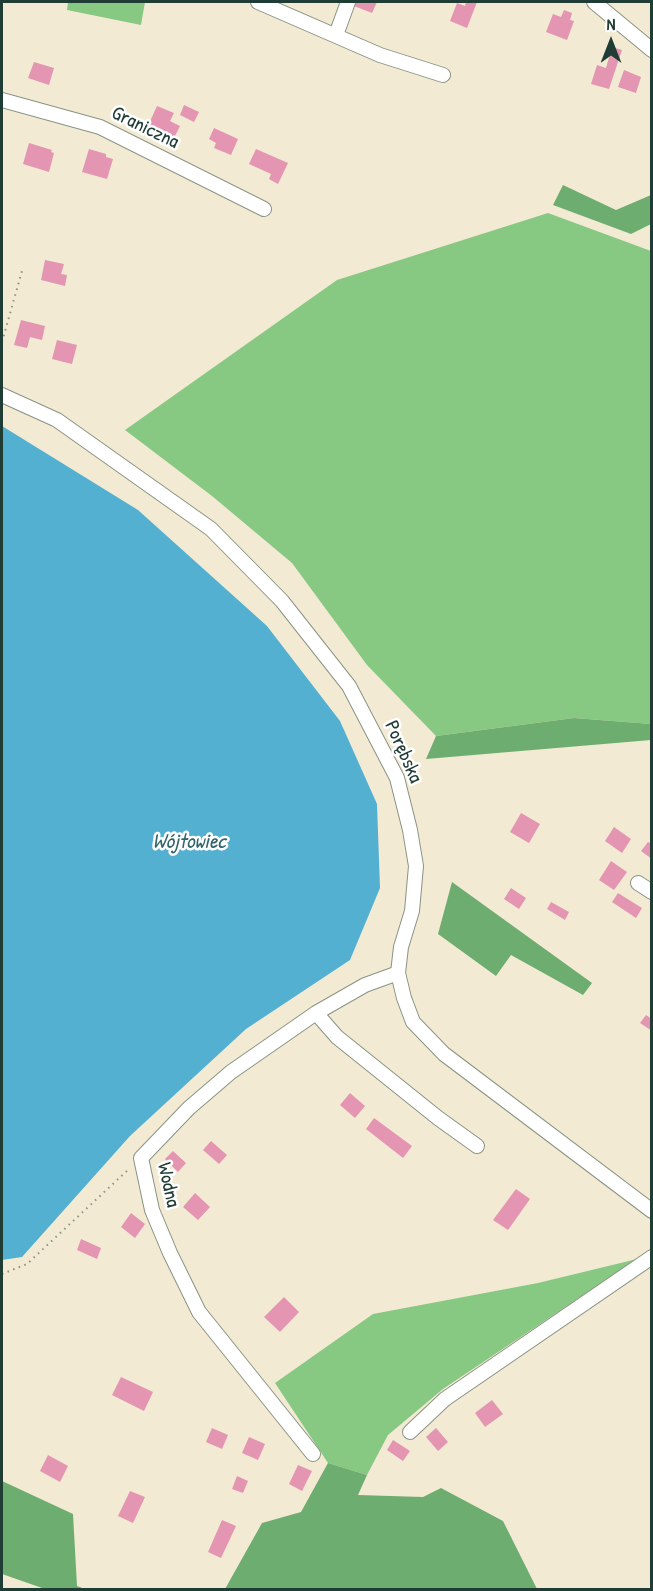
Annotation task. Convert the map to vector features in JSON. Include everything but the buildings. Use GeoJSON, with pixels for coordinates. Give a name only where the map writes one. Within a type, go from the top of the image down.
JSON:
{"type":"FeatureCollection","features":[{"type":"Feature","properties":{"kind":"street"},"geometry":{"type":"LineString","coordinates":[[258,2],[380,55],[443,75]]}},
{"type":"Feature","properties":{"kind":"street"},"geometry":{"type":"LineString","coordinates":[[336,35],[348,2]]}},
{"type":"Feature","properties":{"kind":"street"},"geometry":{"type":"LineString","coordinates":[[594,2],[651,50]]}},
{"type":"Feature","properties":{"kind":"street","name":"Graniczna"},"geometry":{"type":"LineString","coordinates":[[2,100],[100,127],[264,208]]}},
{"type":"Feature","properties":{"kind":"street","name":"Porębska"},"geometry":{"type":"LineString","coordinates":[[2,395],[57,420],[211,529],[282,601],[349,686],[397,778],[416,866],[412,911],[401,947],[398,972],[413,1022],[444,1054],[651,1211]]}},
{"type":"Feature","properties":{"kind":"street"},"geometry":{"type":"LineString","coordinates":[[638,883],[651,892]]}},
{"type":"Feature","properties":{"kind":"street","name":"Wodna"},"geometry":{"type":"LineString","coordinates":[[313,1454],[199,1312],[152,1210],[141,1158],[189,1108],[231,1071],[316,1013],[364,985],[398,972]]}},
{"type":"Feature","properties":{"kind":"street"},"geometry":{"type":"LineString","coordinates":[[316,1013],[336,1037],[477,1146]]}},
{"type":"Feature","properties":{"kind":"street"},"geometry":{"type":"LineString","coordinates":[[411,1432],[445,1399],[651,1257]]}},
{"type":"Feature","properties":{"kind":"path"},"geometry":{"type":"LineString","coordinates":[[2,342],[22,271]]}},
{"type":"Feature","properties":{"kind":"path"},"geometry":{"type":"LineString","coordinates":[[2,1274],[27,1264],[141,1158]]}},
{"type":"Feature","properties":{"kind":"green space"},"geometry":{"type":"Polygon","coordinates":[[[68,2],[145,2],[141,25],[67,10],[68,2]]]}},
{"type":"Feature","properties":{"kind":"green space"},"geometry":{"type":"Polygon","coordinates":[[[563,185],[616,210],[651,195],[651,224],[631,234],[553,205],[563,185]]]}},
{"type":"Feature","properties":{"kind":"green space"},"geometry":{"type":"Polygon","coordinates":[[[548,213],[651,251],[651,724],[574,718],[436,736],[367,665],[292,563],[212,496],[125,430],[337,280],[548,213]]]}},
{"type":"Feature","properties":{"kind":"green space"},"geometry":{"type":"Polygon","coordinates":[[[574,718],[651,724],[651,740],[426,759],[436,736],[574,718]]]}},
{"type":"Feature","properties":{"kind":"green space"},"geometry":{"type":"Polygon","coordinates":[[[452,882],[592,983],[583,995],[511,955],[496,976],[438,934],[452,882]]]}},
{"type":"Feature","properties":{"kind":"green space"},"geometry":{"type":"Polygon","coordinates":[[[637,1259],[443,1389],[388,1435],[367,1475],[328,1463],[275,1383],[373,1314],[538,1283],[637,1259]]]}},
{"type":"Feature","properties":{"kind":"green space"},"geometry":{"type":"Polygon","coordinates":[[[328,1463],[367,1475],[358,1495],[423,1497],[441,1488],[503,1521],[537,1589],[225,1589],[262,1523],[301,1512],[328,1463]]]}},
{"type":"Feature","properties":{"kind":"green space"},"geometry":{"type":"Polygon","coordinates":[[[2,1481],[73,1514],[77,1586],[85,1589],[45,1589],[2,1574],[2,1481]]]}},
{"type":"Feature","properties":{"kind":"water","name":"Wójtowiec"},"geometry":{"type":"Polygon","coordinates":[[[2,426],[138,510],[267,626],[340,721],[377,804],[380,888],[350,960],[246,1029],[130,1136],[22,1257],[2,1260],[2,426]]]}}]}
